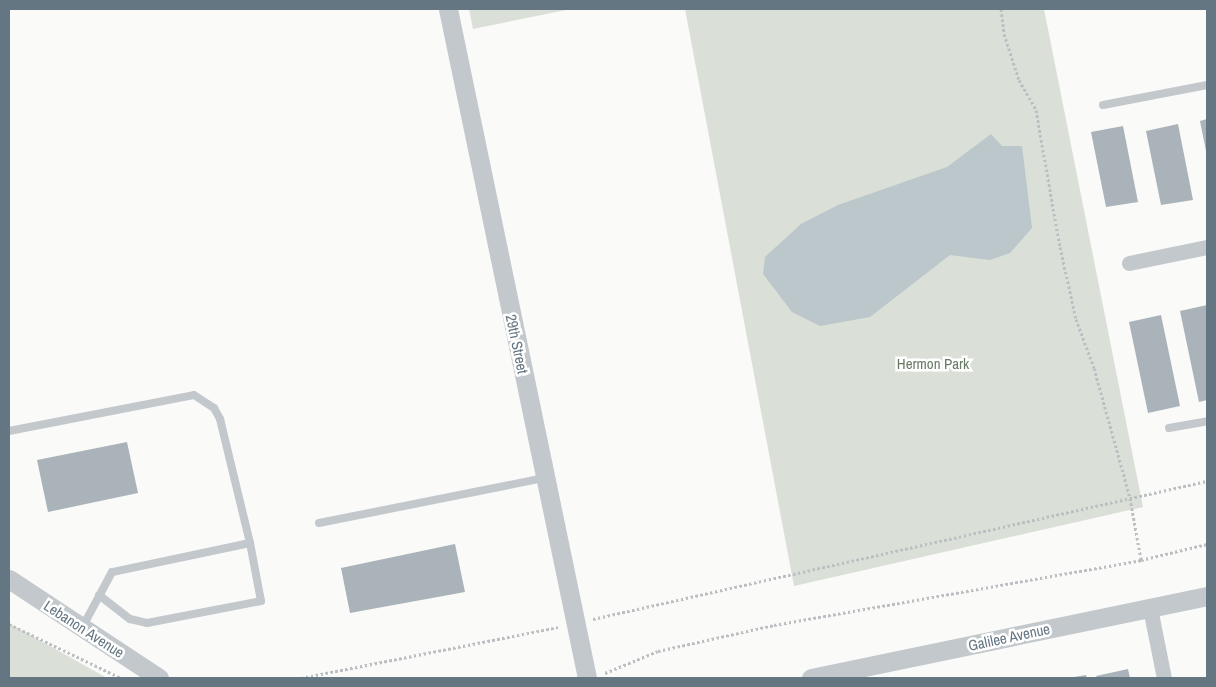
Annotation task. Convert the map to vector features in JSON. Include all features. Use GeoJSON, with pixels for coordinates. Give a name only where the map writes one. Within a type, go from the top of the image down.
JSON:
{"type":"FeatureCollection","features":[{"type":"Feature","properties":{"kind":"street","name":"29th Street"},"geometry":{"type":"LineString","coordinates":[[448,9],[545,478],[593,677]]}},
{"type":"Feature","properties":{"kind":"street"},"geometry":{"type":"LineString","coordinates":[[1128,263],[1207,247]]}},
{"type":"Feature","properties":{"kind":"street","name":"Lebanon Avenue"},"geometry":{"type":"LineString","coordinates":[[9,579],[158,678]]}},
{"type":"Feature","properties":{"kind":"street","name":"Galilee Avenue"},"geometry":{"type":"LineString","coordinates":[[812,678],[1207,596]]}},
{"type":"Feature","properties":{"kind":"street"},"geometry":{"type":"LineString","coordinates":[[1150,608],[1164,678]]}},
{"type":"Feature","properties":{"kind":"lane"},"geometry":{"type":"LineString","coordinates":[[1103,106],[1207,85]]}},
{"type":"Feature","properties":{"kind":"lane"},"geometry":{"type":"LineString","coordinates":[[9,431],[198,396],[214,408],[220,419],[250,543],[261,601],[147,623],[130,619],[99,595]]}},
{"type":"Feature","properties":{"kind":"lane"},"geometry":{"type":"LineString","coordinates":[[1169,428],[1207,421]]}},
{"type":"Feature","properties":{"kind":"lane"},"geometry":{"type":"LineString","coordinates":[[319,523],[545,478]]}},
{"type":"Feature","properties":{"kind":"lane"},"geometry":{"type":"LineString","coordinates":[[82,628],[112,572],[250,543]]}},
{"type":"Feature","properties":{"kind":"path"},"geometry":{"type":"LineString","coordinates":[[1001,9],[1004,34],[1019,80],[1036,110],[1060,246],[1076,319],[1094,368],[1130,498],[1141,560]]}},
{"type":"Feature","properties":{"kind":"path"},"geometry":{"type":"LineString","coordinates":[[589,620],[1207,481]]}},
{"type":"Feature","properties":{"kind":"path"},"geometry":{"type":"LineString","coordinates":[[593,677],[658,651],[774,625],[1141,560],[1207,544]]}},
{"type":"Feature","properties":{"kind":"path"},"geometry":{"type":"LineString","coordinates":[[9,624],[25,634],[121,678]]}},
{"type":"Feature","properties":{"kind":"path"},"geometry":{"type":"LineString","coordinates":[[301,678],[557,628]]}},
{"type":"Feature","properties":{"kind":"green space"},"geometry":{"type":"Polygon","coordinates":[[[469,9],[571,9],[473,29],[469,9]]]}},
{"type":"Feature","properties":{"kind":"green space","name":"Hermon Park"},"geometry":{"type":"Polygon","coordinates":[[[685,9],[1044,9],[1143,507],[794,586],[685,9]]]}},
{"type":"Feature","properties":{"kind":"green space"},"geometry":{"type":"Polygon","coordinates":[[[9,623],[107,678],[9,678],[9,623]]]}},
{"type":"Feature","properties":{"kind":"shaded area"},"geometry":{"type":"Polygon","coordinates":[[[991,134],[1002,146],[1022,146],[1032,228],[1010,253],[990,260],[950,255],[870,317],[820,326],[792,312],[763,274],[765,257],[801,224],[838,205],[947,167],[991,134]]]}},
{"type":"Feature","properties":{"kind":"building"},"geometry":{"type":"Polygon","coordinates":[[[1207,119],[1207,150],[1206,151],[1200,121],[1207,119]]]}},
{"type":"Feature","properties":{"kind":"building"},"geometry":{"type":"Polygon","coordinates":[[[1178,124],[1193,200],[1161,205],[1146,131],[1178,124]]]}},
{"type":"Feature","properties":{"kind":"building"},"geometry":{"type":"Polygon","coordinates":[[[1123,126],[1138,202],[1106,207],[1091,132],[1123,126]]]}},
{"type":"Feature","properties":{"kind":"building"},"geometry":{"type":"Polygon","coordinates":[[[1207,305],[1207,400],[1199,402],[1180,311],[1207,305]]]}},
{"type":"Feature","properties":{"kind":"building"},"geometry":{"type":"Polygon","coordinates":[[[1161,315],[1180,406],[1148,413],[1129,322],[1161,315]]]}},
{"type":"Feature","properties":{"kind":"building"},"geometry":{"type":"Polygon","coordinates":[[[127,442],[138,493],[48,512],[37,460],[127,442]]]}},
{"type":"Feature","properties":{"kind":"building"},"geometry":{"type":"Polygon","coordinates":[[[455,544],[465,592],[350,613],[341,568],[455,544]]]}},
{"type":"Feature","properties":{"kind":"building"},"geometry":{"type":"Polygon","coordinates":[[[1128,669],[1130,678],[1097,678],[1096,676],[1128,669]]]}},
{"type":"Feature","properties":{"kind":"building"},"geometry":{"type":"Polygon","coordinates":[[[1086,675],[1087,678],[1074,678],[1074,677],[1086,675]]]}}]}
